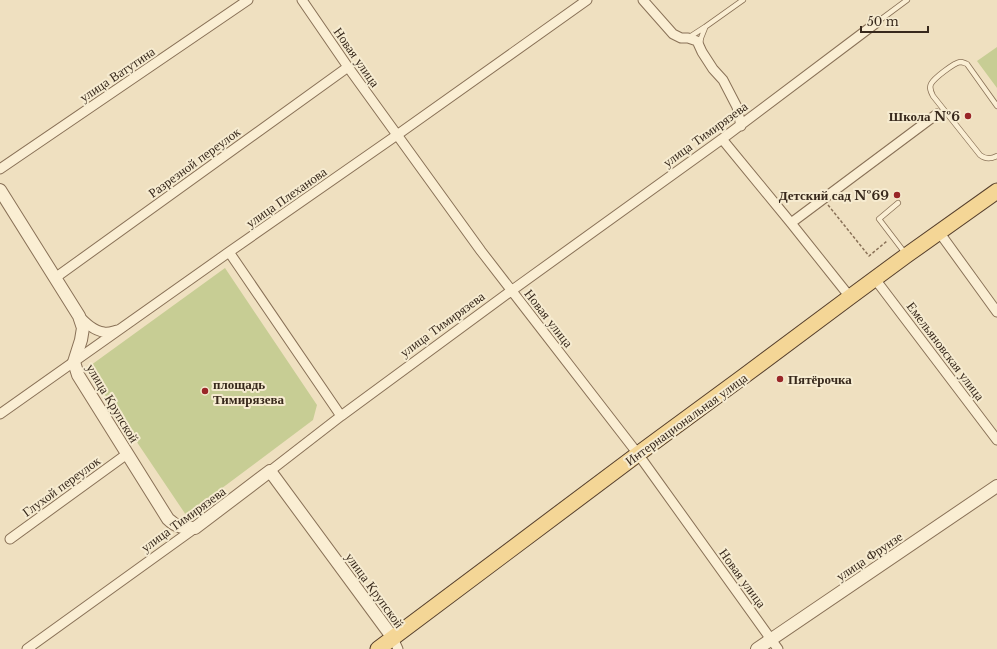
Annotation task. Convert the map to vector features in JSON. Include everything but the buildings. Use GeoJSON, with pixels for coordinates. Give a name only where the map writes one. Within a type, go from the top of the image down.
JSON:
{"type":"FeatureCollection","features":[{"type":"Feature","properties":{"kind":"main road","name":"Интернациональная улица"},"geometry":{"type":"LineString","coordinates":[[378,649],[395,643],[638,454],[907,255],[997,191]]}},
{"type":"Feature","properties":{"kind":"street","name":"улица Ватутина"},"geometry":{"type":"LineString","coordinates":[[0,169],[248,0]]}},
{"type":"Feature","properties":{"kind":"street","name":"Новая улица"},"geometry":{"type":"LineString","coordinates":[[302,0],[348,67],[480,251],[638,454],[774,644]]}},
{"type":"Feature","properties":{"kind":"street","name":"улица Плеханова"},"geometry":{"type":"LineString","coordinates":[[0,414],[587,0]]}},
{"type":"Feature","properties":{"kind":"street"},"geometry":{"type":"LineString","coordinates":[[643,0],[673,34],[681,38],[688,38],[697,41],[713,69],[723,80],[737,107],[741,126]]}},
{"type":"Feature","properties":{"kind":"street","name":"улица Тимирязева"},"geometry":{"type":"LineString","coordinates":[[27,649],[195,528],[270,472],[341,416],[511,291],[741,126],[876,24]]}},
{"type":"Feature","properties":{"kind":"street","name":"Разрезной переулок"},"geometry":{"type":"LineString","coordinates":[[55,278],[348,67]]}},
{"type":"Feature","properties":{"kind":"street"},"geometry":{"type":"LineString","coordinates":[[791,223],[940,112]]}},
{"type":"Feature","properties":{"kind":"street"},"geometry":{"type":"LineString","coordinates":[[722,139],[850,297]]}},
{"type":"Feature","properties":{"kind":"street","name":"улица Крупской"},"geometry":{"type":"LineString","coordinates":[[0,190],[80,316],[83,328],[74,362],[78,376],[168,519],[173,524],[188,528],[195,528]]}},
{"type":"Feature","properties":{"kind":"street"},"geometry":{"type":"LineString","coordinates":[[939,232],[997,312]]}},
{"type":"Feature","properties":{"kind":"street"},"geometry":{"type":"LineString","coordinates":[[229,252],[341,416]]}},
{"type":"Feature","properties":{"kind":"street","name":"Емельяновская улица"},"geometry":{"type":"LineString","coordinates":[[875,279],[997,440]]}},
{"type":"Feature","properties":{"kind":"street"},"geometry":{"type":"LineString","coordinates":[[80,316],[96,330],[105,332],[120,329]]}},
{"type":"Feature","properties":{"kind":"street","name":"Глухой переулок"},"geometry":{"type":"LineString","coordinates":[[10,539],[127,454]]}},
{"type":"Feature","properties":{"kind":"street","name":"улица Крупской"},"geometry":{"type":"LineString","coordinates":[[270,472],[395,643]]}},
{"type":"Feature","properties":{"kind":"street","name":"улица Фрунзе"},"geometry":{"type":"LineString","coordinates":[[756,649],[774,644],[997,486]]}},
{"type":"Feature","properties":{"kind":"lane"},"geometry":{"type":"LineString","coordinates":[[688,38],[742,0]]}},
{"type":"Feature","properties":{"kind":"lane"},"geometry":{"type":"LineString","coordinates":[[876,24],[907,0]]}},
{"type":"Feature","properties":{"kind":"lane"},"geometry":{"type":"LineString","coordinates":[[700,48],[701,38],[705,27]]}},
{"type":"Feature","properties":{"kind":"lane"},"geometry":{"type":"LineString","coordinates":[[997,106],[967,64],[961,62],[953,65],[933,81],[931,85],[930,89],[940,112],[980,154],[986,158],[993,158],[997,156]]}},
{"type":"Feature","properties":{"kind":"lane"},"geometry":{"type":"LineString","coordinates":[[898,203],[879,219],[907,255]]}},
{"type":"Feature","properties":{"kind":"path"},"geometry":{"type":"LineString","coordinates":[[824,198],[869,256],[893,237]]}},
{"type":"Feature","properties":{"kind":"green space"},"geometry":{"type":"Polygon","coordinates":[[[997,47],[997,88],[977,61],[997,47]]]}},
{"type":"Feature","properties":{"kind":"green space","name":"площадь Тимирязева"},"geometry":{"type":"Polygon","coordinates":[[[225,268],[317,405],[313,420],[186,515],[87,368],[225,268]]]}},
{"type":"Feature","properties":{"kind":"place","name":"Школа №6"},"geometry":{"type":"Point","coordinates":[968,116]}},
{"type":"Feature","properties":{"kind":"place","name":"Детский сад №69"},"geometry":{"type":"Point","coordinates":[897,195]}},
{"type":"Feature","properties":{"kind":"place","name":"Пятёрочка"},"geometry":{"type":"Point","coordinates":[780,379]}},
{"type":"Feature","properties":{"kind":"place","name":"площадь Тимирязева"},"geometry":{"type":"Point","coordinates":[205,391]}}]}
